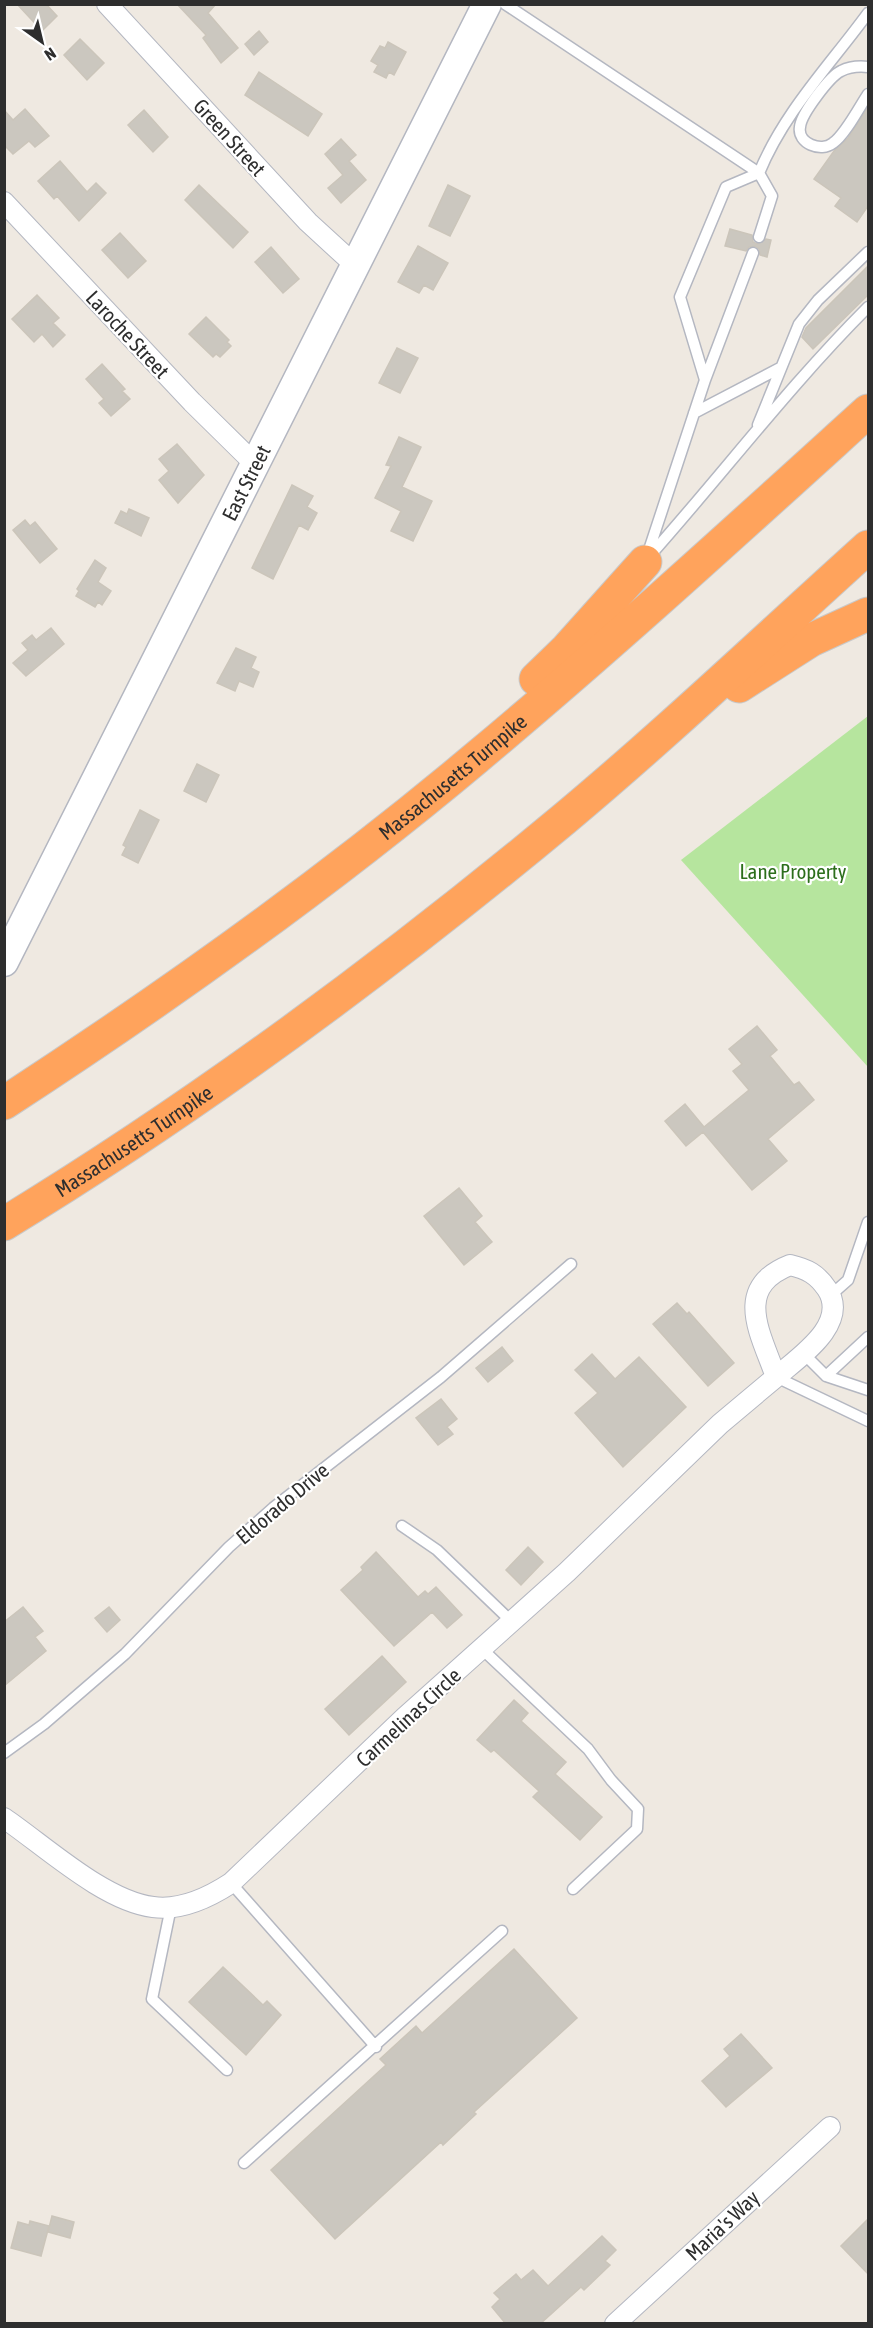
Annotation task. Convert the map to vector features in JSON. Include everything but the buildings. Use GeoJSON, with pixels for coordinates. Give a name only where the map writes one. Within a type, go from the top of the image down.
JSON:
{"type":"FeatureCollection","features":[{"type":"Feature","properties":{"kind":"highway","name":"Massachusetts Turnpike"},"geometry":{"type":"LineString","coordinates":[[4,1103],[170,991],[328,874],[476,758],[868,411]]}},
{"type":"Feature","properties":{"kind":"highway","name":"Massachusetts Turnpike"},"geometry":{"type":"LineString","coordinates":[[4,1224],[173,1114],[355,984],[509,864],[631,760],[868,547]]}},
{"type":"Feature","properties":{"kind":"highway"},"geometry":{"type":"LineString","coordinates":[[328,874],[567,649],[645,562]]}},
{"type":"Feature","properties":{"kind":"highway"},"geometry":{"type":"LineString","coordinates":[[631,760],[776,661],[811,640],[868,614]]}},
{"type":"Feature","properties":{"kind":"main road","name":"East Street"},"geometry":{"type":"LineString","coordinates":[[4,962],[487,4]]}},
{"type":"Feature","properties":{"kind":"street","name":"Green Street"},"geometry":{"type":"LineString","coordinates":[[107,4],[308,222],[356,266]]}},
{"type":"Feature","properties":{"kind":"street","name":"Laroche Street"},"geometry":{"type":"LineString","coordinates":[[4,202],[170,379],[254,464]]}},
{"type":"Feature","properties":{"kind":"street"},"geometry":{"type":"LineString","coordinates":[[776,1377],[757,1322],[755,1303],[760,1284],[772,1272],[790,1265],[810,1270],[831,1295]]}},
{"type":"Feature","properties":{"kind":"street","name":"Carmelinas Circle"},"geometry":{"type":"LineString","coordinates":[[8,1827],[100,1887],[153,1907],[171,1907],[195,1902],[231,1883],[404,1718],[512,1622],[720,1424],[803,1353],[826,1328],[834,1314],[831,1295]]}},
{"type":"Feature","properties":{"kind":"street","name":"Maria's Way"},"geometry":{"type":"LineString","coordinates":[[615,2324],[830,2127]]}},
{"type":"Feature","properties":{"kind":"lane"},"geometry":{"type":"LineString","coordinates":[[505,4],[759,173],[772,196],[759,237]]}},
{"type":"Feature","properties":{"kind":"lane"},"geometry":{"type":"LineString","coordinates":[[705,380],[680,297],[726,187],[759,173],[771,144],[813,82],[868,13]]}},
{"type":"Feature","properties":{"kind":"lane"},"geometry":{"type":"LineString","coordinates":[[868,67],[850,68],[832,78],[803,118],[799,128],[802,139],[813,146],[823,147],[834,143],[868,94]]}},
{"type":"Feature","properties":{"kind":"lane"},"geometry":{"type":"LineString","coordinates":[[754,434],[799,324],[818,300],[868,252]]}},
{"type":"Feature","properties":{"kind":"lane"},"geometry":{"type":"LineString","coordinates":[[645,562],[705,380],[753,254]]}},
{"type":"Feature","properties":{"kind":"lane"},"geometry":{"type":"LineString","coordinates":[[645,562],[819,357],[868,306]]}},
{"type":"Feature","properties":{"kind":"lane"},"geometry":{"type":"LineString","coordinates":[[694,413],[780,368]]}},
{"type":"Feature","properties":{"kind":"lane"},"geometry":{"type":"LineString","coordinates":[[831,1295],[848,1280],[868,1222]]}},
{"type":"Feature","properties":{"kind":"lane","name":"Eldorado Drive"},"geometry":{"type":"LineString","coordinates":[[4,1753],[45,1724],[125,1654],[229,1547],[273,1508],[441,1377],[571,1264]]}},
{"type":"Feature","properties":{"kind":"lane"},"geometry":{"type":"LineString","coordinates":[[826,1376],[868,1337]]}},
{"type":"Feature","properties":{"kind":"lane"},"geometry":{"type":"LineString","coordinates":[[803,1353],[826,1376],[868,1390]]}},
{"type":"Feature","properties":{"kind":"lane"},"geometry":{"type":"LineString","coordinates":[[776,1377],[868,1421]]}},
{"type":"Feature","properties":{"kind":"lane"},"geometry":{"type":"LineString","coordinates":[[402,1526],[437,1550],[512,1622]]}},
{"type":"Feature","properties":{"kind":"lane"},"geometry":{"type":"LineString","coordinates":[[482,1650],[588,1749],[611,1780],[638,1809],[637,1829],[573,1889]]}},
{"type":"Feature","properties":{"kind":"lane"},"geometry":{"type":"LineString","coordinates":[[231,1883],[376,2047]]}},
{"type":"Feature","properties":{"kind":"lane"},"geometry":{"type":"LineString","coordinates":[[171,1907],[152,1999],[227,2070]]}},
{"type":"Feature","properties":{"kind":"lane"},"geometry":{"type":"LineString","coordinates":[[244,2163],[376,2047],[502,1931]]}},
{"type":"Feature","properties":{"kind":"green space","name":"Lane Property"},"geometry":{"type":"Polygon","coordinates":[[[868,716],[868,1067],[681,860],[868,716]]]}}]}
